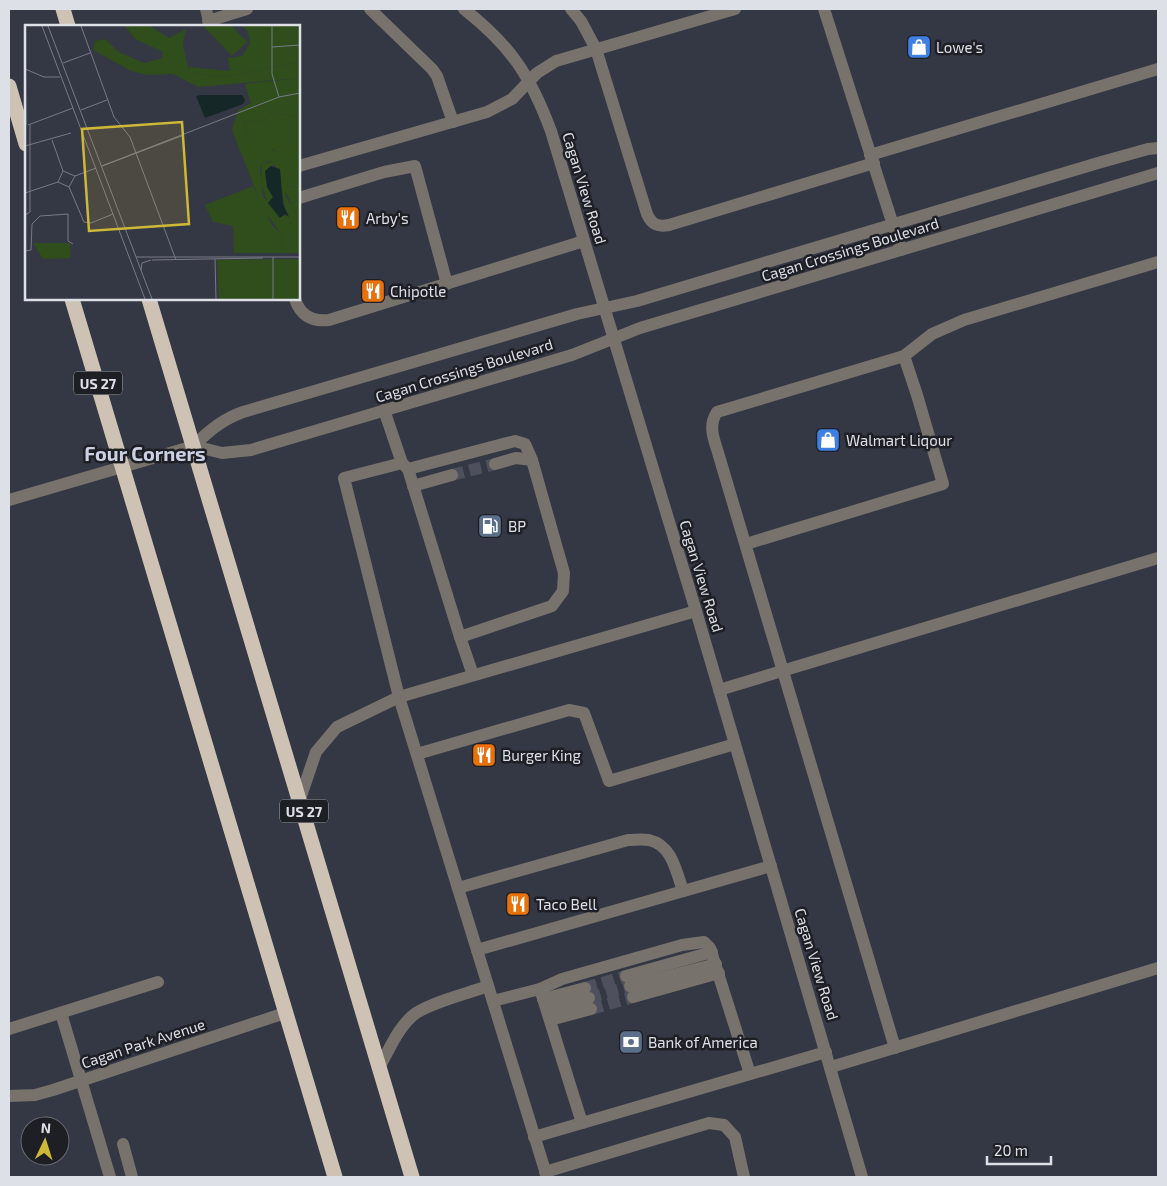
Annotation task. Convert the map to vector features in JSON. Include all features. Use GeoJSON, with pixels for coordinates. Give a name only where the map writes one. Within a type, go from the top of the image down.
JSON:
{"type":"FeatureCollection","features":[{"type":"Feature","properties":{"kind":"highway"},"geometry":{"type":"LineString","coordinates":[[63,9],[68,25]]}},
{"type":"Feature","properties":{"kind":"highway"},"geometry":{"type":"LineString","coordinates":[[9,86],[25,141]]}},
{"type":"Feature","properties":{"kind":"highway","name":"US 27"},"geometry":{"type":"LineString","coordinates":[[72,300],[335,1177]]}},
{"type":"Feature","properties":{"kind":"highway","name":"US 27"},"geometry":{"type":"LineString","coordinates":[[149,300],[412,1177]]}},
{"type":"Feature","properties":{"kind":"street"},"geometry":{"type":"LineString","coordinates":[[208,19],[247,9]]}},
{"type":"Feature","properties":{"kind":"street"},"geometry":{"type":"LineString","coordinates":[[370,9],[438,76],[453,122]]}},
{"type":"Feature","properties":{"kind":"street","name":"Cagan View Road"},"geometry":{"type":"LineString","coordinates":[[464,9],[501,42],[529,80],[551,131],[696,611],[862,1177]]}},
{"type":"Feature","properties":{"kind":"street"},"geometry":{"type":"LineString","coordinates":[[571,9],[581,21],[596,49],[647,214],[650,221],[655,225],[662,226],[1158,69]]}},
{"type":"Feature","properties":{"kind":"street"},"geometry":{"type":"LineString","coordinates":[[300,166],[487,112],[512,99],[529,80],[556,61],[735,9]]}},
{"type":"Feature","properties":{"kind":"street"},"geometry":{"type":"LineString","coordinates":[[824,9],[901,250]]}},
{"type":"Feature","properties":{"kind":"street","name":"Cagan Crossings Boulevard"},"geometry":{"type":"LineString","coordinates":[[194,446],[216,426],[240,412],[577,314],[637,301],[1098,163],[1158,148]]}},
{"type":"Feature","properties":{"kind":"street"},"geometry":{"type":"LineString","coordinates":[[300,198],[384,172],[416,166],[447,284]]}},
{"type":"Feature","properties":{"kind":"street","name":"Cagan Crossings Boulevard"},"geometry":{"type":"LineString","coordinates":[[194,446],[222,453],[251,450],[572,355],[640,328],[1158,172]]}},
{"type":"Feature","properties":{"kind":"street"},"geometry":{"type":"LineString","coordinates":[[295,300],[298,308],[304,314],[321,321],[329,320],[584,241]]}},
{"type":"Feature","properties":{"kind":"street"},"geometry":{"type":"LineString","coordinates":[[895,1048],[711,424],[717,412],[904,356],[932,334],[964,320],[1158,262]]}},
{"type":"Feature","properties":{"kind":"street"},"geometry":{"type":"LineString","coordinates":[[746,544],[943,484],[904,356]]}},
{"type":"Feature","properties":{"kind":"street"},"geometry":{"type":"LineString","coordinates":[[384,410],[413,486],[473,675]]}},
{"type":"Feature","properties":{"kind":"street"},"geometry":{"type":"LineString","coordinates":[[460,636],[552,606],[563,591],[564,573],[532,460],[525,444],[515,441],[344,478],[399,697],[546,1174],[709,1124],[724,1125],[734,1137],[744,1177]]}},
{"type":"Feature","properties":{"kind":"street"},"geometry":{"type":"LineString","coordinates":[[9,500],[194,446]]}},
{"type":"Feature","properties":{"kind":"street"},"geometry":{"type":"LineString","coordinates":[[495,464],[516,458],[532,460]]}},
{"type":"Feature","properties":{"kind":"street"},"geometry":{"type":"LineString","coordinates":[[413,486],[452,475]]}},
{"type":"Feature","properties":{"kind":"street"},"geometry":{"type":"LineString","coordinates":[[719,690],[1158,558]]}},
{"type":"Feature","properties":{"kind":"street"},"geometry":{"type":"LineString","coordinates":[[300,799],[316,752],[338,727],[399,697],[696,611]]}},
{"type":"Feature","properties":{"kind":"street"},"geometry":{"type":"LineString","coordinates":[[417,754],[569,710],[584,713],[608,781],[735,744]]}},
{"type":"Feature","properties":{"kind":"street"},"geometry":{"type":"LineString","coordinates":[[458,888],[628,840],[648,840],[662,845],[671,857],[682,891]]}},
{"type":"Feature","properties":{"kind":"street"},"geometry":{"type":"LineString","coordinates":[[477,950],[771,866]]}},
{"type":"Feature","properties":{"kind":"street"},"geometry":{"type":"LineString","coordinates":[[545,1004],[562,980],[682,945],[704,942],[714,959],[750,1074]]}},
{"type":"Feature","properties":{"kind":"street"},"geometry":{"type":"LineString","coordinates":[[714,959],[630,986],[714,959]]}},
{"type":"Feature","properties":{"kind":"street"},"geometry":{"type":"LineString","coordinates":[[831,1067],[1158,968]]}},
{"type":"Feature","properties":{"kind":"street"},"geometry":{"type":"LineString","coordinates":[[9,1029],[158,982]]}},
{"type":"Feature","properties":{"kind":"street"},"geometry":{"type":"LineString","coordinates":[[379,1068],[402,1028],[415,1014],[433,1005],[488,986]]}},
{"type":"Feature","properties":{"kind":"street"},"geometry":{"type":"LineString","coordinates":[[493,1001],[545,1004],[588,998],[545,1004]]}},
{"type":"Feature","properties":{"kind":"street"},"geometry":{"type":"LineString","coordinates":[[545,1004],[582,1123]]}},
{"type":"Feature","properties":{"kind":"street"},"geometry":{"type":"LineString","coordinates":[[62,1013],[110,1177]]}},
{"type":"Feature","properties":{"kind":"street","name":"Cagan Park Avenue"},"geometry":{"type":"LineString","coordinates":[[9,1096],[35,1095],[285,1013]]}},
{"type":"Feature","properties":{"kind":"street"},"geometry":{"type":"LineString","coordinates":[[534,1137],[826,1052]]}},
{"type":"Feature","properties":{"kind":"street"},"geometry":{"type":"LineString","coordinates":[[123,1144],[132,1177]]}},
{"type":"Feature","properties":{"kind":"tunnel"},"geometry":{"type":"LineString","coordinates":[[452,475],[495,464]]}},
{"type":"Feature","properties":{"kind":"tunnel"},"geometry":{"type":"LineString","coordinates":[[585,988],[626,976]]}},
{"type":"Feature","properties":{"kind":"tunnel"},"geometry":{"type":"LineString","coordinates":[[589,998],[630,986]]}},
{"type":"Feature","properties":{"kind":"tunnel"},"geometry":{"type":"LineString","coordinates":[[591,1009],[633,997]]}},
{"type":"Feature","properties":{"kind":"place","name":"Lowe's"},"geometry":{"type":"Point","coordinates":[919,47]}},
{"type":"Feature","properties":{"kind":"place","name":"Arby's"},"geometry":{"type":"Point","coordinates":[348,218]}},
{"type":"Feature","properties":{"kind":"place","name":"Chipotle"},"geometry":{"type":"Point","coordinates":[373,291]}},
{"type":"Feature","properties":{"kind":"place","name":"Walmart Liqour"},"geometry":{"type":"Point","coordinates":[828,440]}},
{"type":"Feature","properties":{"kind":"place","name":"BP"},"geometry":{"type":"Point","coordinates":[490,526]}},
{"type":"Feature","properties":{"kind":"place","name":"Burger King"},"geometry":{"type":"Point","coordinates":[484,755]}},
{"type":"Feature","properties":{"kind":"place","name":"Taco Bell"},"geometry":{"type":"Point","coordinates":[518,904]}},
{"type":"Feature","properties":{"kind":"place","name":"Bank of America"},"geometry":{"type":"Point","coordinates":[631,1042]}},
{"type":"Feature","properties":{"kind":"district","name":"Four Corners"},"geometry":{"type":"Point","coordinates":[145,453]}}]}
